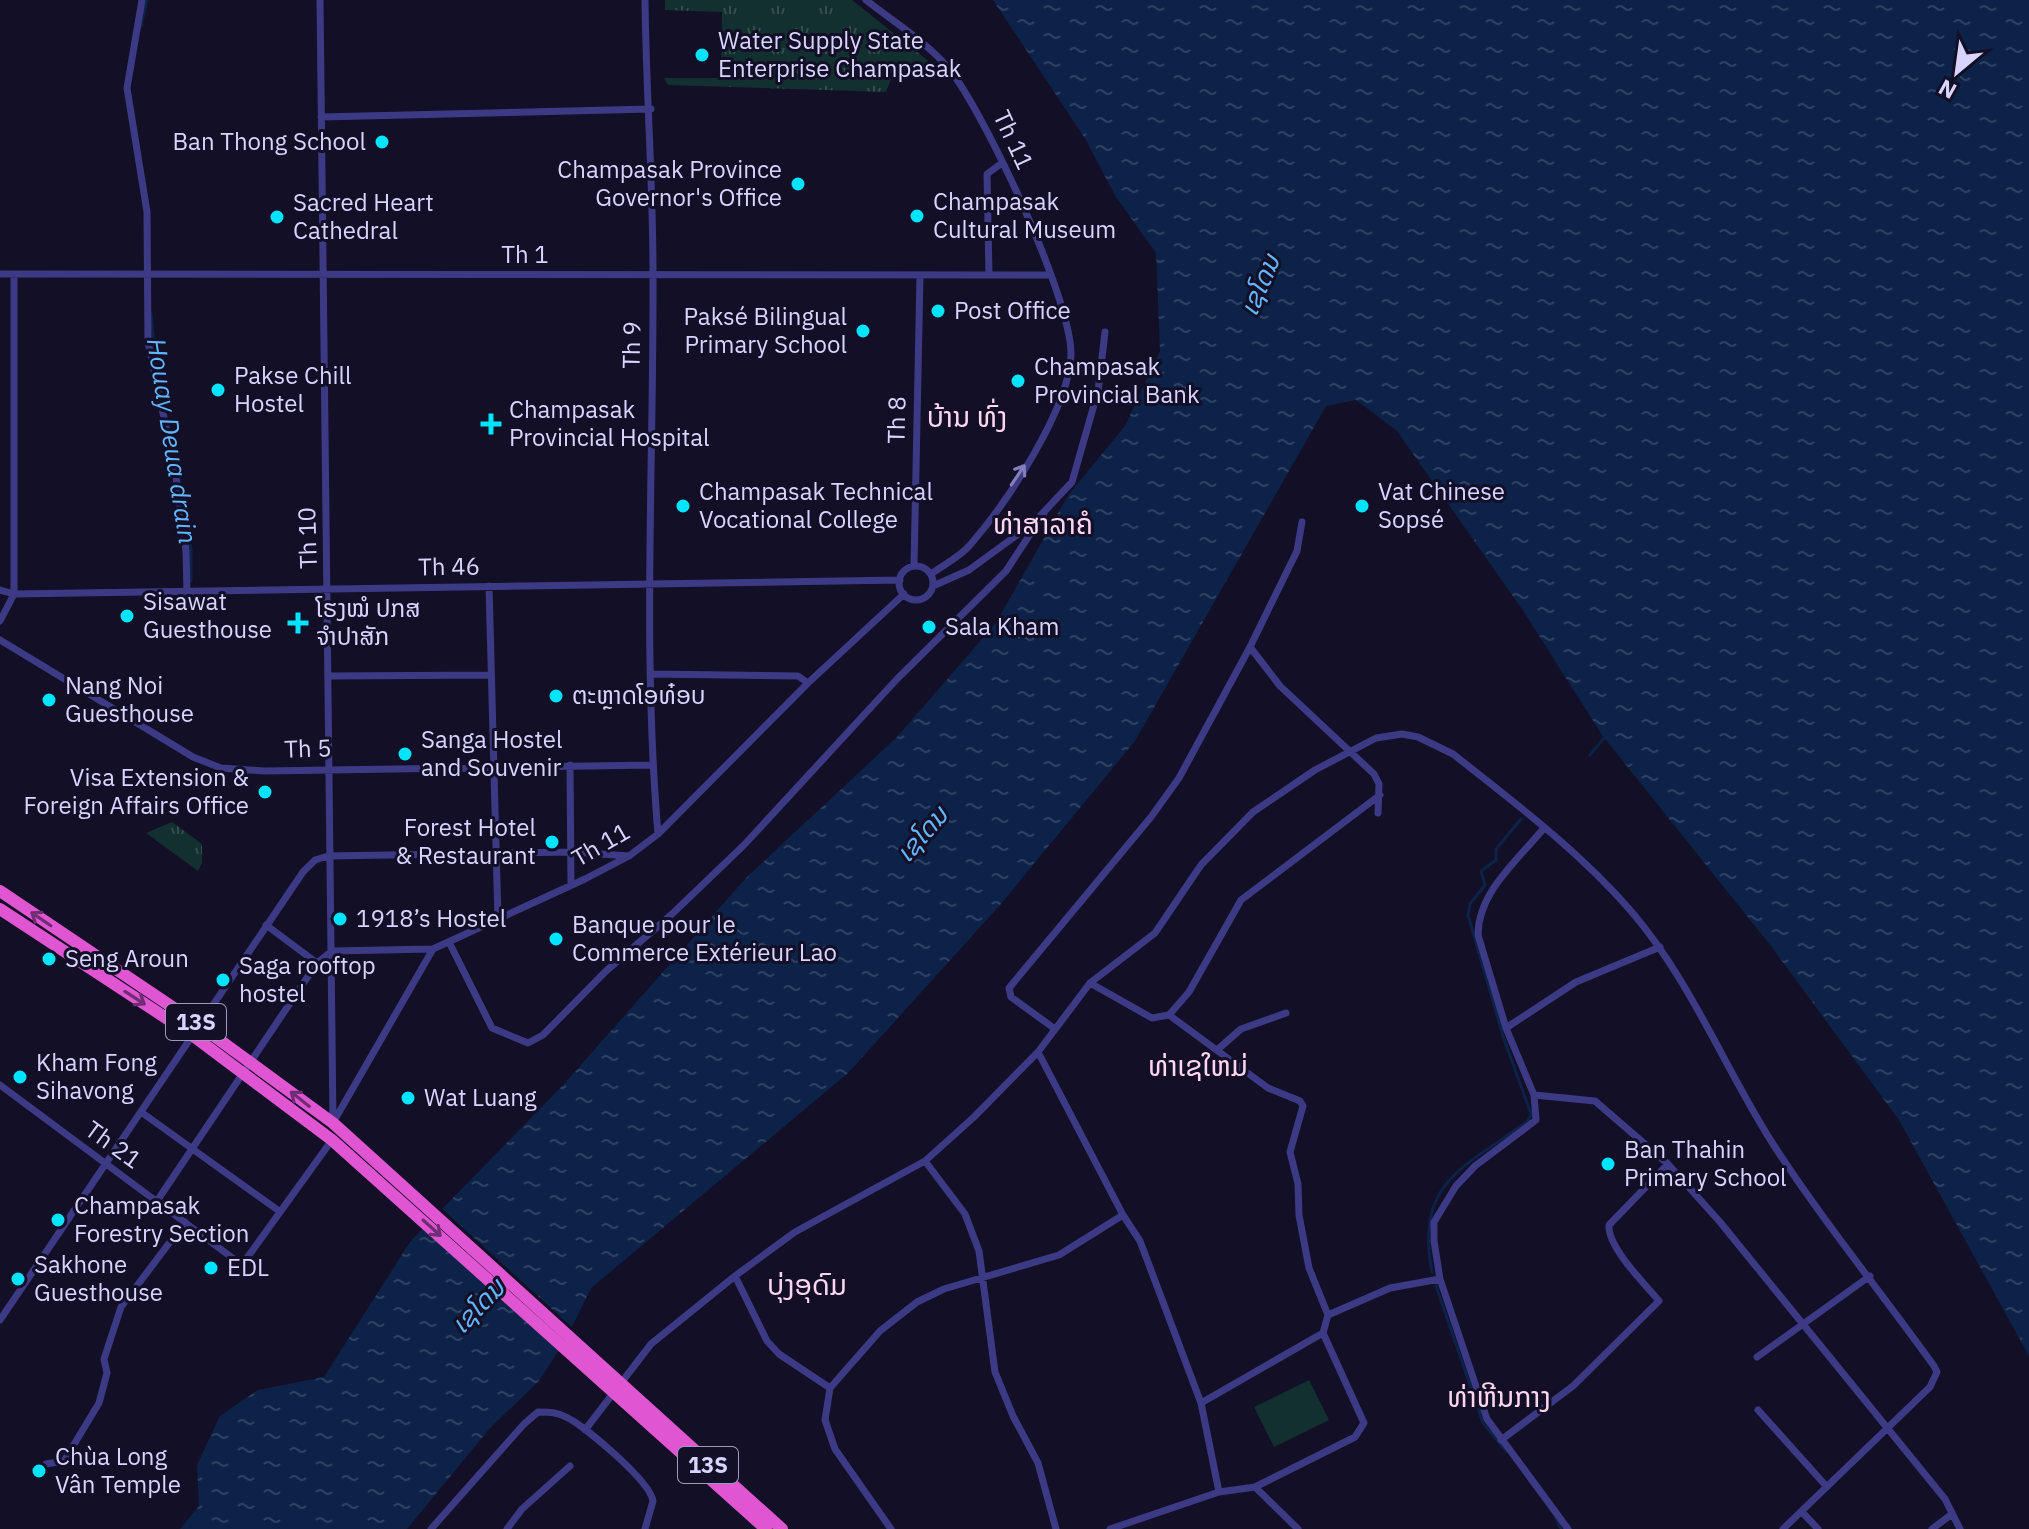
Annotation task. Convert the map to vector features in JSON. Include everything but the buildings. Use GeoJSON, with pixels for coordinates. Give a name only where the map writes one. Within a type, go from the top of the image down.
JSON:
{"type":"FeatureCollection","features":[{"type":"Feature","properties":{"kind":"highway","name":"13S"},"geometry":{"type":"LineString","coordinates":[[0,891],[248,1067],[333,1123],[378,1171],[634,1403],[766,1529]]}},
{"type":"Feature","properties":{"kind":"highway","name":"13S"},"geometry":{"type":"LineString","coordinates":[[0,909],[196,1030]]}},
{"type":"Feature","properties":{"kind":"highway","name":"13S"},"geometry":{"type":"LineString","coordinates":[[248,1067],[332,1140],[378,1171]]}},
{"type":"Feature","properties":{"kind":"highway","name":"13S"},"geometry":{"type":"LineString","coordinates":[[634,1403],[782,1529]]}},
{"type":"Feature","properties":{"kind":"street"},"geometry":{"type":"LineString","coordinates":[[142,0],[126,74],[147,212],[145,274],[148,342],[175,470],[186,551],[187,594]]}},
{"type":"Feature","properties":{"kind":"street","name":"Th 10"},"geometry":{"type":"LineString","coordinates":[[320,0],[333,1123]]}},
{"type":"Feature","properties":{"kind":"street","name":"Th 9"},"geometry":{"type":"LineString","coordinates":[[645,0],[651,109],[654,274],[650,584],[652,765],[658,834]]}},
{"type":"Feature","properties":{"kind":"street","name":"Th 11"},"geometry":{"type":"LineString","coordinates":[[866,0],[948,68],[973,102],[1050,275],[1069,329],[1071,354],[1068,381],[1059,408],[1042,440],[969,547],[931,574]]}},
{"type":"Feature","properties":{"kind":"street"},"geometry":{"type":"LineString","coordinates":[[321,117],[651,109]]}},
{"type":"Feature","properties":{"kind":"street"},"geometry":{"type":"LineString","coordinates":[[989,275],[987,174],[1002,163]]}},
{"type":"Feature","properties":{"kind":"street","name":"Th 1"},"geometry":{"type":"LineString","coordinates":[[0,274],[1050,275]]}},
{"type":"Feature","properties":{"kind":"street"},"geometry":{"type":"LineString","coordinates":[[0,621],[14,594],[14,275]]}},
{"type":"Feature","properties":{"kind":"street","name":"Th 8"},"geometry":{"type":"LineString","coordinates":[[914,566],[920,276]]}},
{"type":"Feature","properties":{"kind":"street"},"geometry":{"type":"LineString","coordinates":[[933,586],[931,574],[914,566],[904,571],[900,580],[904,594],[922,599],[933,586],[982,561],[1021,535],[1072,482],[1098,391],[1105,332]]}},
{"type":"Feature","properties":{"kind":"street"},"geometry":{"type":"LineString","coordinates":[[450,944],[492,1028],[528,1043],[543,1035],[606,971],[671,915],[744,845],[815,772],[897,679],[1006,571],[1044,513]]}},
{"type":"Feature","properties":{"kind":"street"},"geometry":{"type":"LineString","coordinates":[[1055,1029],[1011,997],[1009,988],[1179,778],[1250,647],[1297,551],[1302,522]]}},
{"type":"Feature","properties":{"kind":"street","name":"Th 46"},"geometry":{"type":"LineString","coordinates":[[0,590],[14,594],[187,594],[900,580]]}},
{"type":"Feature","properties":{"kind":"street"},"geometry":{"type":"LineString","coordinates":[[489,586],[498,920]]}},
{"type":"Feature","properties":{"kind":"street","name":"Th 11"},"geometry":{"type":"LineString","coordinates":[[332,951],[433,949],[450,944],[629,856],[658,834],[808,683],[904,594]]}},
{"type":"Feature","properties":{"kind":"street","name":"Th 5"},"geometry":{"type":"LineString","coordinates":[[0,640],[207,764],[264,771],[652,765]]}},
{"type":"Feature","properties":{"kind":"street"},"geometry":{"type":"LineString","coordinates":[[1250,647],[1287,692],[1374,774],[1380,795],[1378,813]]}},
{"type":"Feature","properties":{"kind":"street"},"geometry":{"type":"LineString","coordinates":[[652,674],[798,676],[808,683]]}},
{"type":"Feature","properties":{"kind":"street"},"geometry":{"type":"LineString","coordinates":[[330,676],[490,675]]}},
{"type":"Feature","properties":{"kind":"street"},"geometry":{"type":"LineString","coordinates":[[585,1430],[651,1344],[735,1276],[795,1232],[925,1161],[974,1117],[1038,1052],[1090,983],[1155,933],[1201,865],[1253,812],[1352,750],[1376,738],[1402,734],[1433,742],[1544,828],[1601,877],[1660,947],[1710,1026],[1775,1146],[1937,1372],[1930,1387],[1783,1529]]}},
{"type":"Feature","properties":{"kind":"street"},"geometry":{"type":"LineString","coordinates":[[570,765],[571,885]]}},
{"type":"Feature","properties":{"kind":"street"},"geometry":{"type":"LineString","coordinates":[[1090,983],[1152,1018],[1169,1015],[1189,992],[1241,900],[1380,795]]}},
{"type":"Feature","properties":{"kind":"street"},"geometry":{"type":"LineString","coordinates":[[1544,828],[1487,897],[1478,919],[1478,935],[1506,1028],[1534,1095],[1536,1120],[1475,1166],[1442,1206],[1434,1222],[1434,1241],[1440,1279],[1487,1419],[1568,1529]]}},
{"type":"Feature","properties":{"kind":"street"},"geometry":{"type":"LineString","coordinates":[[0,1320],[266,925],[315,860],[328,856],[572,852],[629,856]]}},
{"type":"Feature","properties":{"kind":"street"},"geometry":{"type":"LineString","coordinates":[[266,925],[317,963]]}},
{"type":"Feature","properties":{"kind":"street"},"geometry":{"type":"LineString","coordinates":[[1506,1028],[1576,982],[1660,947]]}},
{"type":"Feature","properties":{"kind":"street"},"geometry":{"type":"LineString","coordinates":[[333,1123],[433,949]]}},
{"type":"Feature","properties":{"kind":"street"},"geometry":{"type":"LineString","coordinates":[[157,1201],[317,963],[332,951]]}},
{"type":"Feature","properties":{"kind":"street"},"geometry":{"type":"LineString","coordinates":[[1217,1050],[1241,1029],[1286,1013]]}},
{"type":"Feature","properties":{"kind":"street"},"geometry":{"type":"LineString","coordinates":[[1110,1529],[1219,1492],[1226,1494],[1255,1487],[1355,1437],[1363,1428],[1363,1418],[1323,1333],[1328,1315],[1309,1268],[1299,1215],[1298,1184],[1290,1152],[1303,1106],[1300,1101],[1268,1088],[1169,1015]]}},
{"type":"Feature","properties":{"kind":"street"},"geometry":{"type":"LineString","coordinates":[[1038,1052],[1123,1215],[1140,1241],[1201,1403],[1219,1492]]}},
{"type":"Feature","properties":{"kind":"street","name":"Th 21"},"geometry":{"type":"LineString","coordinates":[[0,1085],[242,1265],[279,1211]]}},
{"type":"Feature","properties":{"kind":"street"},"geometry":{"type":"LineString","coordinates":[[1534,1095],[1595,1101],[1668,1164],[1720,1222],[1945,1499],[1960,1529]]}},
{"type":"Feature","properties":{"kind":"street"},"geometry":{"type":"LineString","coordinates":[[141,1112],[279,1211],[332,1140]]}},
{"type":"Feature","properties":{"kind":"street"},"geometry":{"type":"LineString","coordinates":[[925,1161],[965,1214],[979,1251],[995,1372],[1013,1416],[1038,1463],[1056,1529]]}},
{"type":"Feature","properties":{"kind":"street"},"geometry":{"type":"LineString","coordinates":[[1501,1440],[1573,1386],[1659,1301],[1623,1257],[1608,1231],[1609,1225],[1668,1164]]}},
{"type":"Feature","properties":{"kind":"street"},"geometry":{"type":"LineString","coordinates":[[891,1529],[835,1449],[825,1420],[830,1388],[898,1315],[944,1289],[1059,1255],[1123,1215]]}},
{"type":"Feature","properties":{"kind":"street"},"geometry":{"type":"LineString","coordinates":[[46,1464],[64,1461],[99,1403],[107,1373],[104,1359],[121,1307],[185,1222]]}},
{"type":"Feature","properties":{"kind":"street"},"geometry":{"type":"LineString","coordinates":[[735,1276],[767,1341],[779,1354],[830,1388]]}},
{"type":"Feature","properties":{"kind":"street"},"geometry":{"type":"LineString","coordinates":[[1757,1357],[1870,1276]]}},
{"type":"Feature","properties":{"kind":"street"},"geometry":{"type":"LineString","coordinates":[[1328,1315],[1390,1288],[1440,1279]]}},
{"type":"Feature","properties":{"kind":"street"},"geometry":{"type":"LineString","coordinates":[[1201,1403],[1323,1333]]}},
{"type":"Feature","properties":{"kind":"street"},"geometry":{"type":"LineString","coordinates":[[1758,1410],[1827,1487]]}},
{"type":"Feature","properties":{"kind":"street"},"geometry":{"type":"LineString","coordinates":[[431,1529],[538,1412],[567,1417],[652,1493],[645,1529]]}},
{"type":"Feature","properties":{"kind":"street"},"geometry":{"type":"LineString","coordinates":[[507,1529],[522,1509],[570,1466]]}},
{"type":"Feature","properties":{"kind":"street"},"geometry":{"type":"LineString","coordinates":[[1255,1487],[1298,1529]]}},
{"type":"Feature","properties":{"kind":"street"},"geometry":{"type":"LineString","coordinates":[[1802,1512],[1818,1529]]}},
{"type":"Feature","properties":{"kind":"street"},"geometry":{"type":"LineString","coordinates":[[1932,1529],[1952,1514]]}},
{"type":"Feature","properties":{"kind":"green space"},"geometry":{"type":"Polygon","coordinates":[[[665,0],[852,0],[937,68],[934,73],[894,71],[886,92],[668,85],[664,78],[721,78],[722,12],[665,10],[665,0]]]}},
{"type":"Feature","properties":{"kind":"green space"},"geometry":{"type":"Polygon","coordinates":[[[172,822],[202,844],[202,863],[198,871],[146,833],[172,822]]]}},
{"type":"Feature","properties":{"kind":"green space"},"geometry":{"type":"Polygon","coordinates":[[[1309,1380],[1329,1420],[1274,1447],[1254,1407],[1309,1380]]]}},
{"type":"Feature","properties":{"kind":"water","name":"ເຊໂດນ"},"geometry":{"type":"Polygon","coordinates":[[[993,0],[2029,0],[2029,1356],[1899,1120],[1771,946],[1602,735],[1524,612],[1397,431],[1356,400],[1326,406],[1135,741],[1000,905],[848,1073],[591,1288],[565,1341],[538,1382],[490,1428],[407,1529],[180,1529],[199,1506],[197,1465],[220,1416],[258,1390],[324,1377],[410,1242],[564,1084],[747,877],[897,737],[996,623],[1069,494],[1125,426],[1160,351],[1156,253],[1116,197],[1086,140],[993,0]]]}},
{"type":"Feature","properties":{"kind":"pier"},"geometry":{"type":"Polygon","coordinates":[[[439,1206],[575,1330],[564,1350],[424,1222],[439,1206]]]}},
{"type":"Feature","properties":{"kind":"waterway","name":"Houay Deua drain"},"geometry":{"type":"LineString","coordinates":[[141,26],[147,0]]}},
{"type":"Feature","properties":{"kind":"waterway","name":"Houay Deua drain"},"geometry":{"type":"LineString","coordinates":[[151,313],[155,357]]}},
{"type":"Feature","properties":{"kind":"waterway","name":"Houay Deua drain"},"geometry":{"type":"LineString","coordinates":[[177,466],[191,549],[191,581]]}},
{"type":"Feature","properties":{"kind":"waterway"},"geometry":{"type":"LineString","coordinates":[[1590,755],[1604,738]]}},
{"type":"Feature","properties":{"kind":"waterway"},"geometry":{"type":"LineString","coordinates":[[1432,1272],[1428,1241],[1431,1216],[1438,1196],[1466,1165],[1528,1121],[1531,1114],[1503,1036],[1468,915],[1470,904],[1485,885],[1481,871],[1496,860],[1496,849],[1521,819]]}},
{"type":"Feature","properties":{"kind":"waterway"},"geometry":{"type":"LineString","coordinates":[[1436,1286],[1483,1423],[1506,1451]]}},
{"type":"Feature","properties":{"kind":"waterway"},"geometry":{"type":"LineString","coordinates":[[1556,1518],[1561,1529]]}},
{"type":"Feature","properties":{"kind":"place","name":"Water Supply State Enterprise Champasak"},"geometry":{"type":"Point","coordinates":[702,55]}},
{"type":"Feature","properties":{"kind":"place","name":"Ban Thong School"},"geometry":{"type":"Point","coordinates":[382,142]}},
{"type":"Feature","properties":{"kind":"place","name":"Champasak Province Governor's Office"},"geometry":{"type":"Point","coordinates":[798,184]}},
{"type":"Feature","properties":{"kind":"place","name":"Champasak Cultural Museum"},"geometry":{"type":"Point","coordinates":[917,216]}},
{"type":"Feature","properties":{"kind":"place","name":"Sacred Heart Cathedral"},"geometry":{"type":"Point","coordinates":[277,217]}},
{"type":"Feature","properties":{"kind":"place","name":"Post Office"},"geometry":{"type":"Point","coordinates":[938,311]}},
{"type":"Feature","properties":{"kind":"place","name":"Paksé Bilingual Primary School"},"geometry":{"type":"Point","coordinates":[863,331]}},
{"type":"Feature","properties":{"kind":"place","name":"Champasak Provincial Bank"},"geometry":{"type":"Point","coordinates":[1018,381]}},
{"type":"Feature","properties":{"kind":"place","name":"Pakse Chill Hostel"},"geometry":{"type":"Point","coordinates":[218,390]}},
{"type":"Feature","properties":{"kind":"place","name":"Champasak Provincial Hospital"},"geometry":{"type":"Point","coordinates":[491,424]}},
{"type":"Feature","properties":{"kind":"place","name":"Champasak Technical Vocational College"},"geometry":{"type":"Point","coordinates":[683,506]}},
{"type":"Feature","properties":{"kind":"place","name":"Vat Chinese Sopsé"},"geometry":{"type":"Point","coordinates":[1362,506]}},
{"type":"Feature","properties":{"kind":"place","name":"Sisawat Guesthouse"},"geometry":{"type":"Point","coordinates":[127,616]}},
{"type":"Feature","properties":{"kind":"place","name":"ໂຮງໝໍ ປກສ ຈຳປາສັກ"},"geometry":{"type":"Point","coordinates":[298,623]}},
{"type":"Feature","properties":{"kind":"place","name":"Sala Kham"},"geometry":{"type":"Point","coordinates":[929,627]}},
{"type":"Feature","properties":{"kind":"place","name":"ຕະຫຼາດໂອທ໋ອບ"},"geometry":{"type":"Point","coordinates":[556,696]}},
{"type":"Feature","properties":{"kind":"place","name":"Nang Noi Guesthouse"},"geometry":{"type":"Point","coordinates":[49,700]}},
{"type":"Feature","properties":{"kind":"place","name":"Sanga Hostel and Souvenir"},"geometry":{"type":"Point","coordinates":[405,754]}},
{"type":"Feature","properties":{"kind":"place","name":"Visa Extension & Foreign Affairs Office"},"geometry":{"type":"Point","coordinates":[265,792]}},
{"type":"Feature","properties":{"kind":"place","name":"Forest Hotel & Restaurant"},"geometry":{"type":"Point","coordinates":[552,842]}},
{"type":"Feature","properties":{"kind":"place","name":"1918’s Hostel"},"geometry":{"type":"Point","coordinates":[340,919]}},
{"type":"Feature","properties":{"kind":"place","name":"Banque pour le Commerce Extérieur Lao"},"geometry":{"type":"Point","coordinates":[556,939]}},
{"type":"Feature","properties":{"kind":"place","name":"Seng Aroun"},"geometry":{"type":"Point","coordinates":[49,959]}},
{"type":"Feature","properties":{"kind":"place","name":"Saga rooftop hostel"},"geometry":{"type":"Point","coordinates":[223,980]}},
{"type":"Feature","properties":{"kind":"place","name":"Kham Fong Sihavong"},"geometry":{"type":"Point","coordinates":[20,1077]}},
{"type":"Feature","properties":{"kind":"place","name":"Wat Luang"},"geometry":{"type":"Point","coordinates":[408,1098]}},
{"type":"Feature","properties":{"kind":"place","name":"Ban Thahin Primary School"},"geometry":{"type":"Point","coordinates":[1608,1164]}},
{"type":"Feature","properties":{"kind":"place","name":"Champasak Forestry Section"},"geometry":{"type":"Point","coordinates":[58,1220]}},
{"type":"Feature","properties":{"kind":"place","name":"EDL"},"geometry":{"type":"Point","coordinates":[211,1268]}},
{"type":"Feature","properties":{"kind":"place","name":"Sakhone Guesthouse"},"geometry":{"type":"Point","coordinates":[18,1279]}},
{"type":"Feature","properties":{"kind":"place","name":"Chùa Long Vân Temple"},"geometry":{"type":"Point","coordinates":[39,1471]}},
{"type":"Feature","properties":{"kind":"district","name":"ບ້ານ ທົ່ງ"},"geometry":{"type":"Point","coordinates":[967,417]}},
{"type":"Feature","properties":{"kind":"district","name":"ທ່າສາລາຄໍ"},"geometry":{"type":"Point","coordinates":[1043,524]}},
{"type":"Feature","properties":{"kind":"district","name":"ທ່າເຊໃຫມ່"},"geometry":{"type":"Point","coordinates":[1198,1066]}},
{"type":"Feature","properties":{"kind":"district","name":"ບຸ່ງອຸດົມ"},"geometry":{"type":"Point","coordinates":[807,1285]}},
{"type":"Feature","properties":{"kind":"district","name":"ທ່າຫີນກາງ"},"geometry":{"type":"Point","coordinates":[1499,1397]}}]}
